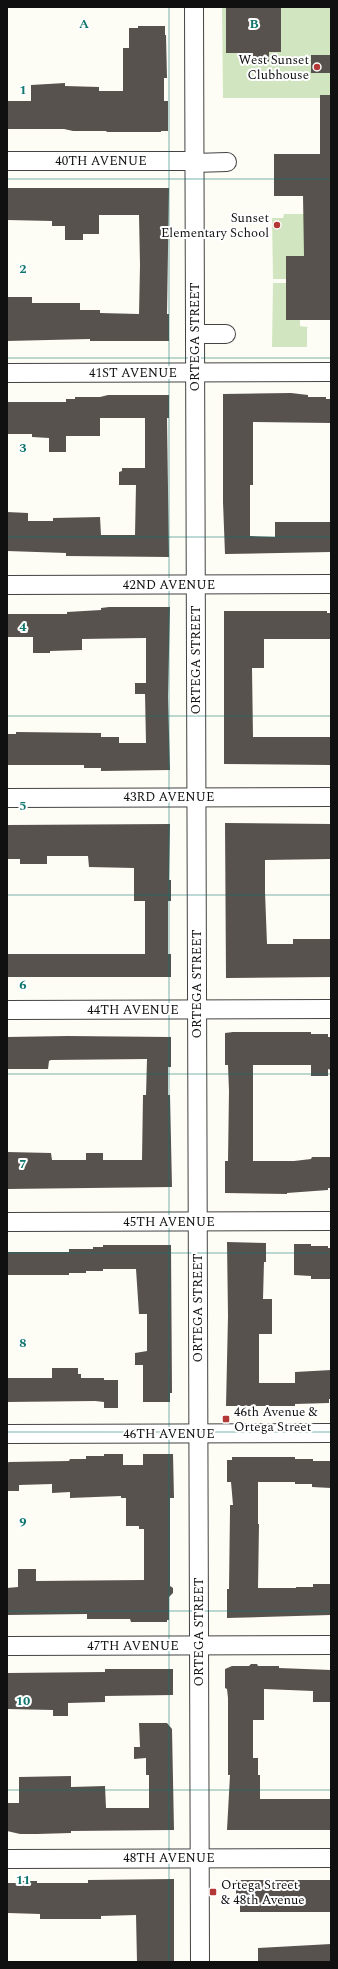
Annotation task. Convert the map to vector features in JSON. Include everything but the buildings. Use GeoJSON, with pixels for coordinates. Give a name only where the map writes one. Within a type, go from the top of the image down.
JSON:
{"type":"FeatureCollection","features":[{"type":"Feature","properties":{"kind":"street","name":"ORTEGA STREET"},"geometry":{"type":"LineString","coordinates":[[194,7],[200,1962]]}},
{"type":"Feature","properties":{"kind":"street","name":"40TH AVENUE"},"geometry":{"type":"LineString","coordinates":[[7,161],[227,162]]}},
{"type":"Feature","properties":{"kind":"street"},"geometry":{"type":"LineString","coordinates":[[195,334],[226,334]]}},
{"type":"Feature","properties":{"kind":"street","name":"41ST AVENUE"},"geometry":{"type":"LineString","coordinates":[[7,373],[331,372]]}},
{"type":"Feature","properties":{"kind":"street","name":"42ND AVENUE"},"geometry":{"type":"LineString","coordinates":[[7,585],[331,584]]}},
{"type":"Feature","properties":{"kind":"street","name":"43RD AVENUE"},"geometry":{"type":"LineString","coordinates":[[7,798],[331,797]]}},
{"type":"Feature","properties":{"kind":"street","name":"44TH AVENUE"},"geometry":{"type":"LineString","coordinates":[[7,1010],[331,1009]]}},
{"type":"Feature","properties":{"kind":"street","name":"45TH AVENUE"},"geometry":{"type":"LineString","coordinates":[[7,1222],[331,1221]]}},
{"type":"Feature","properties":{"kind":"street","name":"46TH AVENUE"},"geometry":{"type":"LineString","coordinates":[[7,1434],[331,1433]]}},
{"type":"Feature","properties":{"kind":"street","name":"47TH AVENUE"},"geometry":{"type":"LineString","coordinates":[[7,1646],[331,1645]]}},
{"type":"Feature","properties":{"kind":"street","name":"48TH AVENUE"},"geometry":{"type":"LineString","coordinates":[[7,1859],[331,1858]]}},
{"type":"Feature","properties":{"kind":"green space"},"geometry":{"type":"Polygon","coordinates":[[[222,7],[331,7],[331,98],[223,98],[222,7]]]}},
{"type":"Feature","properties":{"kind":"green space"},"geometry":{"type":"Polygon","coordinates":[[[284,214],[304,214],[304,256],[286,279],[273,279],[272,218],[283,218],[284,214]]]}},
{"type":"Feature","properties":{"kind":"green space"},"geometry":{"type":"Polygon","coordinates":[[[273,283],[286,283],[286,320],[300,320],[300,326],[308,327],[307,347],[272,347],[273,283]]]}},
{"type":"Feature","properties":{"kind":"place","name":"West Sunset Clubhouse"},"geometry":{"type":"Point","coordinates":[317,67]}},
{"type":"Feature","properties":{"kind":"place","name":"Sunset Elementary School"},"geometry":{"type":"Point","coordinates":[277,225]}},
{"type":"Feature","properties":{"kind":"place","name":"46th Avenue & Ortega Street"},"geometry":{"type":"Point","coordinates":[226,1419]}},
{"type":"Feature","properties":{"kind":"place","name":"Ortega Street & 48th Avenue"},"geometry":{"type":"Point","coordinates":[213,1892]}}]}
